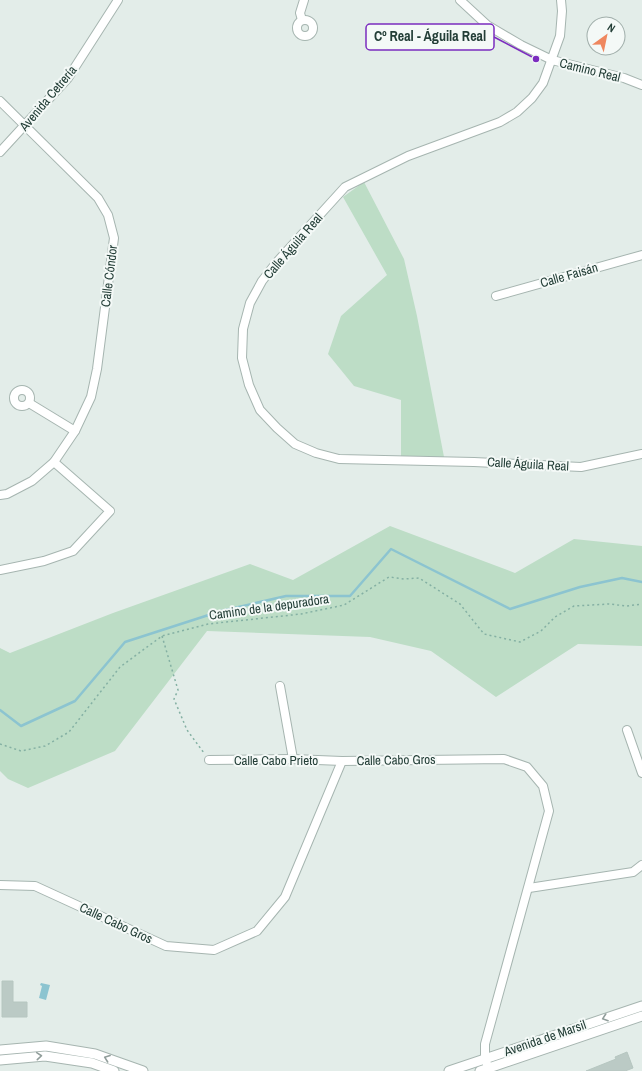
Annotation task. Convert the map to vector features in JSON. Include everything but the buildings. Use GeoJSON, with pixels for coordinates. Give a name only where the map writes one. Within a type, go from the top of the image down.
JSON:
{"type":"FeatureCollection","features":[{"type":"Feature","properties":{"kind":"street","name":"Avenida Cetrería"},"geometry":{"type":"LineString","coordinates":[[0,152],[68,78],[118,0]]}},
{"type":"Feature","properties":{"kind":"street"},"geometry":{"type":"LineString","coordinates":[[302,20],[300,13],[304,0]]}},
{"type":"Feature","properties":{"kind":"street","name":"Camino Real"},"geometry":{"type":"LineString","coordinates":[[460,0],[487,25],[521,45],[552,60],[624,78],[642,85]]}},
{"type":"Feature","properties":{"kind":"street","name":"Calle Águila Real"},"geometry":{"type":"LineString","coordinates":[[561,0],[562,11],[560,36],[543,83],[532,98],[512,115],[500,122],[408,156],[345,187],[262,280],[250,302],[243,329],[242,358],[249,385],[260,410],[295,444],[316,454],[339,459],[474,462],[581,467],[642,454]]}},
{"type":"Feature","properties":{"kind":"street","name":"Calle Cóndor"},"geometry":{"type":"LineString","coordinates":[[0,101],[98,198],[108,215],[114,238],[98,361],[91,397],[75,431],[54,462],[32,481],[6,494],[0,495]]}},
{"type":"Feature","properties":{"kind":"street","name":"Calle Faisán"},"geometry":{"type":"LineString","coordinates":[[496,296],[642,255]]}},
{"type":"Feature","properties":{"kind":"street"},"geometry":{"type":"LineString","coordinates":[[29,403],[75,431]]}},
{"type":"Feature","properties":{"kind":"street"},"geometry":{"type":"LineString","coordinates":[[0,570],[44,561],[73,551],[110,511],[54,462]]}},
{"type":"Feature","properties":{"kind":"street"},"geometry":{"type":"LineString","coordinates":[[280,686],[293,759]]}},
{"type":"Feature","properties":{"kind":"street"},"geometry":{"type":"LineString","coordinates":[[628,730],[642,773]]}},
{"type":"Feature","properties":{"kind":"street","name":"Calle Cabo Prieto"},"geometry":{"type":"LineString","coordinates":[[209,760],[293,759],[342,761]]}},
{"type":"Feature","properties":{"kind":"street","name":"Calle Cabo Gros"},"geometry":{"type":"LineString","coordinates":[[0,885],[35,886],[166,946],[214,950],[257,931],[285,897],[342,761],[504,759],[526,767],[543,786],[549,811],[485,1044],[484,1070]]}},
{"type":"Feature","properties":{"kind":"street"},"geometry":{"type":"LineString","coordinates":[[529,888],[633,872],[642,865]]}},
{"type":"Feature","properties":{"kind":"street","name":"Avenida de Marsil"},"geometry":{"type":"LineString","coordinates":[[449,1071],[642,1006]]}},
{"type":"Feature","properties":{"kind":"street","name":"Avenida de Marsil"},"geometry":{"type":"LineString","coordinates":[[484,1070],[642,1016]]}},
{"type":"Feature","properties":{"kind":"street"},"geometry":{"type":"LineString","coordinates":[[0,1050],[46,1046],[95,1054],[143,1071]]}},
{"type":"Feature","properties":{"kind":"street"},"geometry":{"type":"LineString","coordinates":[[0,1060],[46,1056],[92,1063],[114,1071]]}},
{"type":"Feature","properties":{"kind":"path","name":"Camino de la depuradora"},"geometry":{"type":"LineString","coordinates":[[0,744],[21,751],[45,746],[69,732],[120,667],[162,636],[208,624],[301,614],[344,605],[390,577],[404,579],[419,578],[460,604],[484,634],[520,642],[541,631],[556,617],[574,606],[609,604],[627,606],[642,604]]}},
{"type":"Feature","properties":{"kind":"path"},"geometry":{"type":"LineString","coordinates":[[162,636],[178,690],[174,699],[187,730],[209,760]]}},
{"type":"Feature","properties":{"kind":"green space"},"geometry":{"type":"Polygon","coordinates":[[[364,182],[404,259],[417,316],[444,457],[401,456],[401,400],[354,386],[328,354],[341,316],[387,275],[343,197],[364,182]]]}},
{"type":"Feature","properties":{"kind":"green space"},"geometry":{"type":"Polygon","coordinates":[[[390,526],[515,573],[574,539],[642,546],[642,646],[578,644],[496,697],[431,651],[370,637],[207,631],[115,751],[28,788],[8,779],[0,771],[0,648],[10,653],[113,613],[250,564],[293,580],[390,526]]]}},
{"type":"Feature","properties":{"kind":"water"},"geometry":{"type":"Polygon","coordinates":[[[41,983],[50,985],[46,1000],[39,998],[42,986],[40,985],[41,983]]]}},
{"type":"Feature","properties":{"kind":"waterway"},"geometry":{"type":"LineString","coordinates":[[0,710],[21,726],[75,701],[125,642],[221,611],[286,596],[350,596],[391,549],[510,609],[580,587],[622,578],[642,582]]}},
{"type":"Feature","properties":{"kind":"place","name":"Cº Real - Águila Real"},"geometry":{"type":"Point","coordinates":[536,59]}}]}
